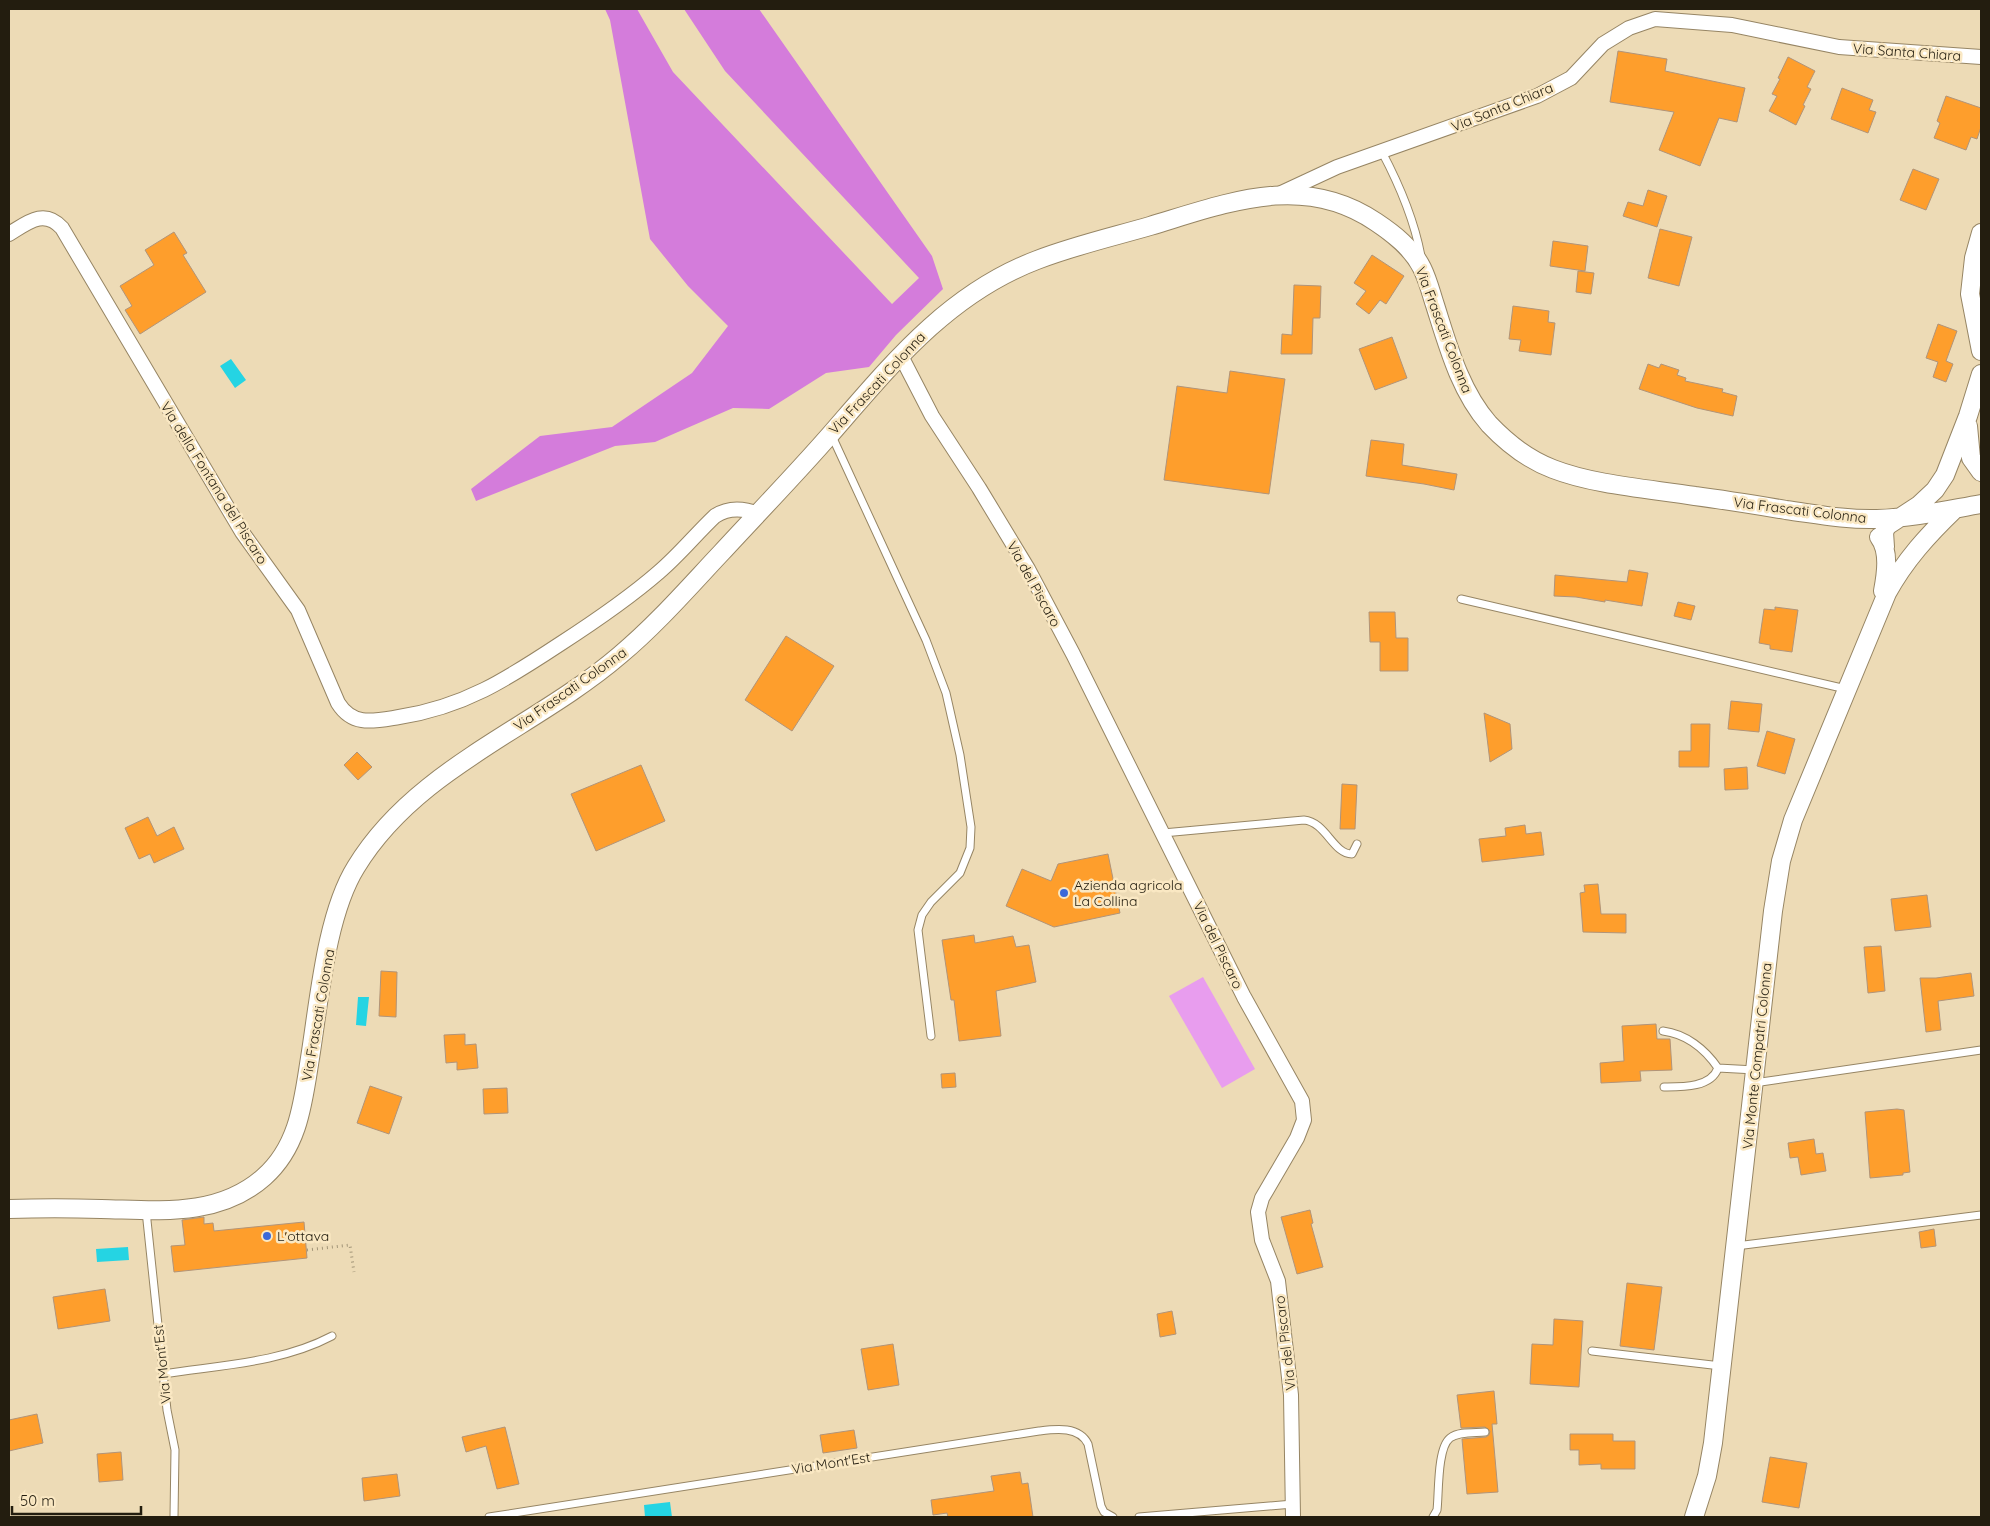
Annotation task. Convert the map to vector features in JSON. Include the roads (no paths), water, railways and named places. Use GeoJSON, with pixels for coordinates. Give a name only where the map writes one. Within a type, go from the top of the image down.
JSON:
{"type":"FeatureCollection","features":[{"type":"Feature","properties":{"kind":"street","name":"Via Santa Chiara"},"geometry":{"type":"LineString","coordinates":[[1279,194],[1323,172],[1537,96],[1571,78],[1603,44],[1628,28],[1655,19],[1732,25],[1839,47],[1981,57]]}},
{"type":"Feature","properties":{"kind":"street","name":"Via Frascati Colonna"},"geometry":{"type":"LineString","coordinates":[[9,1209],[146,1211],[195,1208],[227,1199],[251,1187],[266,1176],[288,1149],[296,1132],[302,1108],[325,967],[339,904],[354,870],[384,829],[408,805],[442,777],[574,690],[620,656],[758,514],[934,322],[954,305],[992,281],[1033,262],[1211,208],[1248,199],[1279,194],[1303,194],[1322,198],[1360,212],[1400,240],[1415,257],[1426,279],[1452,356],[1472,401],[1502,436],[1535,460],[1564,473],[1589,479],[1831,516],[1869,519],[1902,517],[1981,504]]}},
{"type":"Feature","properties":{"kind":"street","name":"Via della Fontana del Piscaro"},"geometry":{"type":"LineString","coordinates":[[9,234],[34,219],[40,218],[52,220],[62,228],[242,532],[298,610],[338,702],[344,712],[352,718],[369,721],[419,713],[458,702],[487,690],[571,637],[629,596],[668,564],[715,516],[726,510],[739,509],[758,514]]}},
{"type":"Feature","properties":{"kind":"street"},"geometry":{"type":"LineString","coordinates":[[1981,233],[1972,270],[1970,294],[1981,351]]}},
{"type":"Feature","properties":{"kind":"street","name":"Via del Piscaro"},"geometry":{"type":"LineString","coordinates":[[901,356],[932,416],[979,488],[1028,569],[1074,654],[1244,997],[1302,1101],[1304,1120],[1297,1138],[1262,1198],[1258,1212],[1262,1240],[1278,1281],[1287,1357],[1291,1395],[1293,1511]]}},
{"type":"Feature","properties":{"kind":"street"},"geometry":{"type":"LineString","coordinates":[[1879,609],[1886,578],[1884,532],[1892,521],[1902,517],[1919,505],[1936,490],[1941,482],[1953,459],[1981,374]]}},
{"type":"Feature","properties":{"kind":"street"},"geometry":{"type":"LineString","coordinates":[[1968,416],[1969,449],[1974,463],[1981,472]]}},
{"type":"Feature","properties":{"kind":"street"},"geometry":{"type":"LineString","coordinates":[[1879,609],[1897,575],[1916,548],[1955,509]]}},
{"type":"Feature","properties":{"kind":"street"},"geometry":{"type":"LineString","coordinates":[[1831,516],[1866,526],[1878,536],[1885,547]]}},
{"type":"Feature","properties":{"kind":"street"},"geometry":{"type":"LineString","coordinates":[[1902,517],[1909,520],[1915,527],[1918,536],[1916,548]]}},
{"type":"Feature","properties":{"kind":"street","name":"Via Monte Compatri Colonna"},"geometry":{"type":"LineString","coordinates":[[1694,1517],[1709,1465],[1736,1246],[1773,911],[1783,850],[1793,820],[1879,609]]}},
{"type":"Feature","properties":{"kind":"lane"},"geometry":{"type":"LineString","coordinates":[[1382,152],[1398,182],[1411,214],[1426,279]]}},
{"type":"Feature","properties":{"kind":"lane"},"geometry":{"type":"LineString","coordinates":[[831,434],[929,647],[948,701],[960,755],[971,827],[970,848],[960,872],[926,908],[919,921],[918,930],[931,1036]]}},
{"type":"Feature","properties":{"kind":"lane"},"geometry":{"type":"LineString","coordinates":[[1461,599],[1846,689]]}},
{"type":"Feature","properties":{"kind":"lane"},"geometry":{"type":"LineString","coordinates":[[1163,833],[1311,820],[1321,827],[1342,852],[1352,854],[1357,844]]}},
{"type":"Feature","properties":{"kind":"lane"},"geometry":{"type":"LineString","coordinates":[[1663,1031],[1678,1034],[1691,1041],[1718,1068],[1755,1076],[1981,1050]]}},
{"type":"Feature","properties":{"kind":"lane"},"geometry":{"type":"LineString","coordinates":[[1664,1087],[1704,1082],[1711,1079],[1717,1073],[1718,1068]]}},
{"type":"Feature","properties":{"kind":"lane","name":"Via Mont'Est"},"geometry":{"type":"LineString","coordinates":[[146,1211],[166,1410],[175,1450],[174,1517]]}},
{"type":"Feature","properties":{"kind":"lane"},"geometry":{"type":"LineString","coordinates":[[1736,1246],[1981,1215]]}},
{"type":"Feature","properties":{"kind":"lane"},"geometry":{"type":"LineString","coordinates":[[163,1374],[281,1355],[308,1348],[332,1336]]}},
{"type":"Feature","properties":{"kind":"lane"},"geometry":{"type":"LineString","coordinates":[[1592,1351],[1722,1366]]}},
{"type":"Feature","properties":{"kind":"lane","name":"Via Mont'Est"},"geometry":{"type":"LineString","coordinates":[[489,1517],[1061,1429],[1079,1433],[1085,1438],[1088,1444],[1101,1506],[1104,1512],[1113,1517]]}},
{"type":"Feature","properties":{"kind":"lane"},"geometry":{"type":"LineString","coordinates":[[1434,1517],[1437,1510],[1442,1454],[1446,1443],[1451,1437],[1458,1434],[1485,1432]]}},
{"type":"Feature","properties":{"kind":"lane"},"geometry":{"type":"LineString","coordinates":[[1138,1517],[1293,1511]]}},
{"type":"Feature","properties":{"kind":"water"},"geometry":{"type":"Polygon","coordinates":[[[231,359],[246,380],[235,388],[220,366],[231,359]]]}},
{"type":"Feature","properties":{"kind":"water"},"geometry":{"type":"Polygon","coordinates":[[[358,997],[369,997],[366,1026],[356,1025],[358,997]]]}},
{"type":"Feature","properties":{"kind":"water"},"geometry":{"type":"Polygon","coordinates":[[[128,1247],[129,1260],[97,1262],[96,1249],[128,1247]]]}},
{"type":"Feature","properties":{"kind":"water"},"geometry":{"type":"Polygon","coordinates":[[[670,1502],[672,1517],[645,1517],[644,1505],[670,1502]]]}},
{"type":"Feature","properties":{"kind":"place","name":"Azienda agricola La Collina"},"geometry":{"type":"Point","coordinates":[1064,893]}},
{"type":"Feature","properties":{"kind":"place","name":"L'ottava"},"geometry":{"type":"Point","coordinates":[267,1236]}}]}
